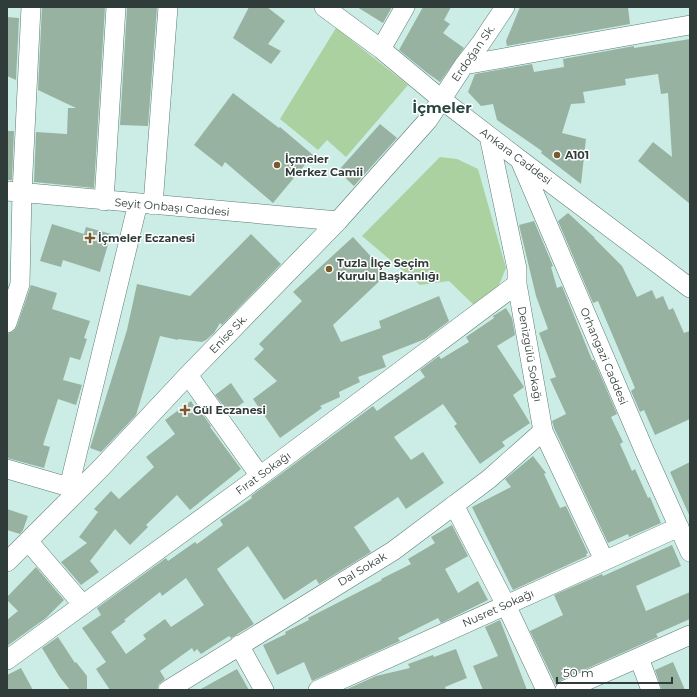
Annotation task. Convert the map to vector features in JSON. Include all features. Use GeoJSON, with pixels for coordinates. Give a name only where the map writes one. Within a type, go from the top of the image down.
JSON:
{"type":"FeatureCollection","features":[{"type":"Feature","properties":{"kind":"street"},"geometry":{"type":"LineString","coordinates":[[7,323],[20,284],[15,192],[31,7]]}},
{"type":"Feature","properties":{"kind":"street"},"geometry":{"type":"LineString","coordinates":[[104,201],[116,7]]}},
{"type":"Feature","properties":{"kind":"street"},"geometry":{"type":"LineString","coordinates":[[7,469],[72,490],[145,204],[168,7]]}},
{"type":"Feature","properties":{"kind":"street","name":"Ankara Caddesi"},"geometry":{"type":"LineString","coordinates":[[324,7],[381,49],[441,99],[489,136],[690,288]]}},
{"type":"Feature","properties":{"kind":"street"},"geometry":{"type":"LineString","coordinates":[[381,49],[405,7]]}},
{"type":"Feature","properties":{"kind":"street","name":"Erdoğan Sk."},"geometry":{"type":"LineString","coordinates":[[441,99],[505,7]]}},
{"type":"Feature","properties":{"kind":"street"},"geometry":{"type":"LineString","coordinates":[[464,65],[690,25]]}},
{"type":"Feature","properties":{"kind":"street","name":"Enise Sk."},"geometry":{"type":"LineString","coordinates":[[7,562],[28,541],[72,490],[101,468],[188,375],[338,221],[428,120],[441,99]]}},
{"type":"Feature","properties":{"kind":"street","name":"Denizgülü Sokağı"},"geometry":{"type":"LineString","coordinates":[[489,136],[517,269],[517,284],[543,430],[604,560]]}},
{"type":"Feature","properties":{"kind":"street","name":"Orhangazi Caddesi"},"geometry":{"type":"LineString","coordinates":[[519,159],[690,552]]}},
{"type":"Feature","properties":{"kind":"street","name":"Seyit Onbaşı Caddesi"},"geometry":{"type":"LineString","coordinates":[[15,192],[338,221]]}},
{"type":"Feature","properties":{"kind":"street","name":"Fırat Sokağı"},"geometry":{"type":"LineString","coordinates":[[7,660],[260,476],[517,284]]}},
{"type":"Feature","properties":{"kind":"street"},"geometry":{"type":"LineString","coordinates":[[188,375],[260,476]]}},
{"type":"Feature","properties":{"kind":"street","name":"Dal Sokak"},"geometry":{"type":"LineString","coordinates":[[168,690],[393,551],[489,479],[543,430]]}},
{"type":"Feature","properties":{"kind":"street"},"geometry":{"type":"LineString","coordinates":[[454,505],[506,605],[546,690]]}},
{"type":"Feature","properties":{"kind":"street","name":"Nusret Sokağı"},"geometry":{"type":"LineString","coordinates":[[318,690],[679,527]]}},
{"type":"Feature","properties":{"kind":"street"},"geometry":{"type":"LineString","coordinates":[[28,541],[83,605]]}},
{"type":"Feature","properties":{"kind":"street"},"geometry":{"type":"LineString","coordinates":[[565,690],[690,635]]}},
{"type":"Feature","properties":{"kind":"street"},"geometry":{"type":"LineString","coordinates":[[239,645],[264,690]]}},
{"type":"Feature","properties":{"kind":"street"},"geometry":{"type":"LineString","coordinates":[[639,658],[651,690]]}},
{"type":"Feature","properties":{"kind":"green space"},"geometry":{"type":"Polygon","coordinates":[[[336,28],[408,85],[346,157],[327,140],[318,150],[280,119],[336,28]]]}},
{"type":"Feature","properties":{"kind":"green space"},"geometry":{"type":"Polygon","coordinates":[[[440,157],[457,159],[478,169],[506,268],[499,285],[477,308],[449,281],[420,285],[362,236],[440,157]]]}},
{"type":"Feature","properties":{"kind":"building"},"geometry":{"type":"Polygon","coordinates":[[[42,7],[105,7],[94,188],[34,182],[36,132],[67,134],[68,108],[76,108],[38,90],[42,7]]]}},
{"type":"Feature","properties":{"kind":"building"},"geometry":{"type":"Polygon","coordinates":[[[127,7],[157,7],[148,126],[120,125],[127,7]]]}},
{"type":"Feature","properties":{"kind":"building"},"geometry":{"type":"Polygon","coordinates":[[[249,7],[267,7],[285,21],[268,44],[281,51],[271,64],[233,38],[249,7]]]}},
{"type":"Feature","properties":{"kind":"building"},"geometry":{"type":"Polygon","coordinates":[[[357,7],[392,7],[383,23],[357,7]]]}},
{"type":"Feature","properties":{"kind":"building"},"geometry":{"type":"Polygon","coordinates":[[[423,7],[451,7],[444,20],[450,24],[443,33],[464,48],[440,82],[399,50],[423,7]]]}},
{"type":"Feature","properties":{"kind":"building"},"geometry":{"type":"Polygon","coordinates":[[[520,7],[628,7],[630,24],[507,46],[506,41],[520,7]]]}},
{"type":"Feature","properties":{"kind":"building"},"geometry":{"type":"Polygon","coordinates":[[[7,17],[19,18],[16,80],[7,76],[7,17]]]}},
{"type":"Feature","properties":{"kind":"building"},"geometry":{"type":"Polygon","coordinates":[[[690,39],[690,204],[638,161],[653,142],[672,157],[668,93],[661,94],[658,74],[625,79],[626,85],[583,92],[585,103],[571,104],[562,133],[586,139],[581,184],[541,153],[542,151],[497,120],[493,104],[481,106],[468,92],[475,74],[532,64],[534,72],[564,67],[563,59],[634,46],[634,48],[690,39]]]}},
{"type":"Feature","properties":{"kind":"building"},"geometry":{"type":"Polygon","coordinates":[[[233,93],[279,128],[280,127],[313,155],[273,203],[225,162],[222,167],[194,145],[233,93]]]}},
{"type":"Feature","properties":{"kind":"building"},"geometry":{"type":"Polygon","coordinates":[[[380,124],[397,138],[354,186],[338,171],[380,124]]]}},
{"type":"Feature","properties":{"kind":"building"},"geometry":{"type":"Polygon","coordinates":[[[7,131],[14,131],[12,180],[7,180],[7,131]]]}},
{"type":"Feature","properties":{"kind":"building"},"geometry":{"type":"Polygon","coordinates":[[[568,213],[622,266],[637,297],[652,290],[656,299],[663,296],[669,310],[673,308],[684,333],[690,331],[690,419],[655,435],[644,410],[640,412],[631,391],[635,388],[598,301],[593,303],[558,221],[568,213]]]}},
{"type":"Feature","properties":{"kind":"building"},"geometry":{"type":"Polygon","coordinates":[[[534,221],[553,266],[551,267],[557,288],[562,286],[592,360],[594,360],[617,414],[611,417],[623,442],[620,444],[632,471],[635,469],[648,498],[650,497],[661,523],[629,537],[628,534],[608,543],[552,421],[566,414],[550,379],[556,377],[539,333],[548,329],[536,296],[519,225],[534,221]]]}},
{"type":"Feature","properties":{"kind":"building"},"geometry":{"type":"Polygon","coordinates":[[[52,224],[84,234],[86,227],[111,234],[100,272],[63,260],[61,267],[40,261],[52,224]]]}},
{"type":"Feature","properties":{"kind":"building"},"geometry":{"type":"Polygon","coordinates":[[[251,234],[281,264],[222,325],[220,323],[214,333],[206,340],[202,342],[178,340],[160,336],[136,415],[101,452],[90,448],[127,330],[137,284],[190,296],[251,234]]]}},
{"type":"Feature","properties":{"kind":"building"},"geometry":{"type":"Polygon","coordinates":[[[353,237],[387,274],[333,325],[341,342],[381,328],[379,321],[439,296],[449,321],[425,339],[382,356],[386,367],[358,377],[360,382],[339,392],[340,397],[320,406],[322,408],[280,438],[253,399],[277,381],[254,359],[264,349],[259,344],[302,301],[293,292],[353,237]]]}},
{"type":"Feature","properties":{"kind":"building"},"geometry":{"type":"Polygon","coordinates":[[[31,285],[57,293],[52,309],[90,321],[84,338],[87,339],[80,360],[70,357],[63,380],[82,385],[76,405],[58,399],[43,445],[50,447],[44,468],[7,458],[7,334],[14,331],[17,326],[31,285]]]}},
{"type":"Feature","properties":{"kind":"building"},"geometry":{"type":"Polygon","coordinates":[[[506,308],[512,318],[515,335],[497,346],[524,387],[513,395],[530,423],[502,442],[505,446],[480,464],[454,426],[457,424],[443,404],[394,437],[411,460],[423,452],[444,483],[406,509],[398,497],[354,527],[371,552],[319,584],[316,579],[284,600],[248,546],[217,569],[254,624],[231,638],[229,636],[201,654],[197,649],[194,652],[192,648],[160,671],[165,679],[159,684],[157,690],[110,690],[96,669],[106,662],[82,628],[101,615],[97,608],[166,558],[168,561],[195,542],[197,544],[223,525],[220,520],[252,498],[251,496],[373,406],[377,411],[425,377],[420,370],[439,356],[441,359],[469,342],[466,337],[494,318],[493,316],[506,308]],[[186,578],[162,596],[160,592],[111,632],[126,654],[146,639],[143,635],[165,619],[171,627],[204,605],[186,578]]]}},
{"type":"Feature","properties":{"kind":"building"},"geometry":{"type":"Polygon","coordinates":[[[231,383],[244,402],[229,413],[215,395],[231,383]]]}},
{"type":"Feature","properties":{"kind":"building"},"geometry":{"type":"Polygon","coordinates":[[[191,401],[196,409],[198,408],[241,469],[190,510],[177,495],[146,525],[148,527],[130,545],[115,529],[90,561],[99,572],[81,585],[61,562],[87,543],[79,537],[98,512],[94,509],[111,491],[119,499],[154,467],[146,457],[175,434],[165,420],[191,401]]]}},
{"type":"Feature","properties":{"kind":"building"},"geometry":{"type":"Polygon","coordinates":[[[533,456],[546,473],[544,474],[560,508],[566,506],[588,553],[586,554],[587,556],[513,590],[472,507],[511,487],[505,479],[533,456]]]}},
{"type":"Feature","properties":{"kind":"building"},"geometry":{"type":"Polygon","coordinates":[[[690,462],[690,517],[670,472],[690,462]]]}},
{"type":"Feature","properties":{"kind":"building"},"geometry":{"type":"Polygon","coordinates":[[[7,509],[28,516],[20,534],[7,530],[7,509]]]}},
{"type":"Feature","properties":{"kind":"building"},"geometry":{"type":"Polygon","coordinates":[[[452,525],[468,556],[445,569],[458,593],[478,581],[488,600],[441,623],[438,618],[398,638],[400,641],[312,681],[304,662],[277,675],[263,645],[286,634],[285,632],[309,620],[308,618],[411,564],[408,559],[435,543],[431,537],[452,525]]]}},
{"type":"Feature","properties":{"kind":"building"},"geometry":{"type":"Polygon","coordinates":[[[672,545],[681,566],[636,586],[646,611],[690,592],[690,619],[656,634],[658,637],[561,680],[556,685],[530,631],[563,615],[554,595],[602,574],[603,576],[672,545]]]}},
{"type":"Feature","properties":{"kind":"building"},"geometry":{"type":"Polygon","coordinates":[[[36,567],[64,600],[46,618],[7,646],[7,620],[18,611],[7,600],[7,597],[36,567]]]}},
{"type":"Feature","properties":{"kind":"building"},"geometry":{"type":"Polygon","coordinates":[[[500,620],[527,690],[483,690],[473,666],[498,656],[485,627],[500,620]]]}},
{"type":"Feature","properties":{"kind":"building"},"geometry":{"type":"Polygon","coordinates":[[[58,637],[75,663],[76,662],[87,676],[87,690],[70,690],[59,676],[42,648],[58,637]]]}},
{"type":"Feature","properties":{"kind":"building"},"geometry":{"type":"Polygon","coordinates":[[[456,649],[467,678],[445,687],[446,690],[345,690],[376,676],[410,668],[408,664],[456,649]]]}},
{"type":"Feature","properties":{"kind":"building"},"geometry":{"type":"Polygon","coordinates":[[[673,662],[685,690],[662,690],[655,670],[673,662]]]}},
{"type":"Feature","properties":{"kind":"building"},"geometry":{"type":"Polygon","coordinates":[[[21,668],[33,690],[7,690],[7,675],[21,668]]]}},
{"type":"Feature","properties":{"kind":"building"},"geometry":{"type":"Polygon","coordinates":[[[237,669],[249,690],[199,690],[237,669]]]}},
{"type":"Feature","properties":{"kind":"place","name":"A101"},"geometry":{"type":"Point","coordinates":[557,155]}},
{"type":"Feature","properties":{"kind":"place","name":"İçmeler Merkez Camii"},"geometry":{"type":"Point","coordinates":[277,165]}},
{"type":"Feature","properties":{"kind":"place","name":"İçmeler Eczanesi"},"geometry":{"type":"Point","coordinates":[90,238]}},
{"type":"Feature","properties":{"kind":"place","name":"Tuzla İlçe Seçim Kurulu Başkanlığı"},"geometry":{"type":"Point","coordinates":[329,269]}},
{"type":"Feature","properties":{"kind":"place","name":"Gül Eczanesi"},"geometry":{"type":"Point","coordinates":[185,410]}},
{"type":"Feature","properties":{"kind":"district","name":"İçmeler"},"geometry":{"type":"Point","coordinates":[442,107]}}]}
